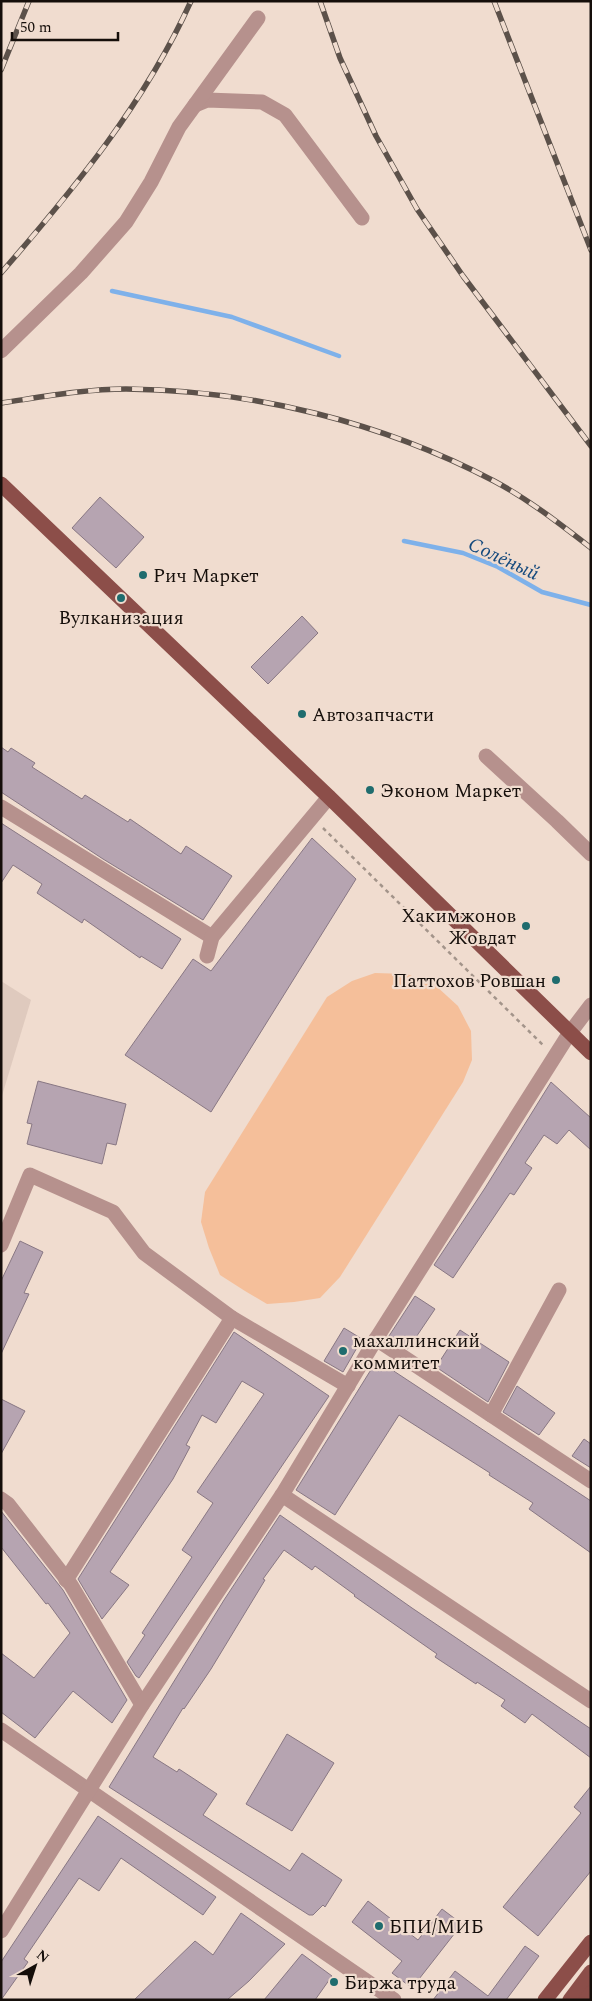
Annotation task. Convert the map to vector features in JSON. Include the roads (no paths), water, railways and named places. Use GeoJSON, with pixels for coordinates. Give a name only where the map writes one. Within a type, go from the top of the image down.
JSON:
{"type":"FeatureCollection","features":[{"type":"Feature","properties":{"kind":"main road"},"geometry":{"type":"LineString","coordinates":[[1,484],[329,797],[569,1034],[591,1053]]}},
{"type":"Feature","properties":{"kind":"main road"},"geometry":{"type":"LineString","coordinates":[[545,2000],[591,1942]]}},
{"type":"Feature","properties":{"kind":"main road"},"geometry":{"type":"LineString","coordinates":[[570,2000],[591,1972]]}},
{"type":"Feature","properties":{"kind":"main road"},"geometry":{"type":"LineString","coordinates":[[586,2000],[591,1993]]}},
{"type":"Feature","properties":{"kind":"street"},"geometry":{"type":"LineString","coordinates":[[1,351],[81,273],[126,222],[151,182],[179,127],[258,18]]}},
{"type":"Feature","properties":{"kind":"street"},"geometry":{"type":"LineString","coordinates":[[195,105],[207,100],[262,102],[285,115],[362,218]]}},
{"type":"Feature","properties":{"kind":"street"},"geometry":{"type":"LineString","coordinates":[[486,756],[591,854]]}},
{"type":"Feature","properties":{"kind":"street"},"geometry":{"type":"LineString","coordinates":[[207,956],[212,937],[329,797]]}},
{"type":"Feature","properties":{"kind":"street"},"geometry":{"type":"LineString","coordinates":[[1,807],[212,937]]}},
{"type":"Feature","properties":{"kind":"street"},"geometry":{"type":"LineString","coordinates":[[1,1931],[142,1705],[282,1495],[376,1339],[569,1034],[591,1005]]}},
{"type":"Feature","properties":{"kind":"street"},"geometry":{"type":"LineString","coordinates":[[1,1245],[30,1175],[113,1212],[144,1253],[232,1318],[348,1386]]}},
{"type":"Feature","properties":{"kind":"street"},"geometry":{"type":"LineString","coordinates":[[491,1415],[559,1290]]}},
{"type":"Feature","properties":{"kind":"street"},"geometry":{"type":"LineString","coordinates":[[66,1580],[232,1318]]}},
{"type":"Feature","properties":{"kind":"street"},"geometry":{"type":"LineString","coordinates":[[376,1339],[591,1481]]}},
{"type":"Feature","properties":{"kind":"street"},"geometry":{"type":"LineString","coordinates":[[282,1495],[591,1701]]}},
{"type":"Feature","properties":{"kind":"street"},"geometry":{"type":"LineString","coordinates":[[1,1499],[8,1504],[66,1580],[142,1705]]}},
{"type":"Feature","properties":{"kind":"street"},"geometry":{"type":"LineString","coordinates":[[1,1730],[394,2000]]}},
{"type":"Feature","properties":{"kind":"waterway"},"geometry":{"type":"LineString","coordinates":[[112,291],[232,317],[339,356]]}},
{"type":"Feature","properties":{"kind":"waterway","name":"Солёный"},"geometry":{"type":"LineString","coordinates":[[404,541],[463,553],[498,567],[542,592],[591,605]]}},
{"type":"Feature","properties":{"kind":"railway"},"geometry":{"type":"LineString","coordinates":[[1,70],[29,1]]}},
{"type":"Feature","properties":{"kind":"railway"},"geometry":{"type":"LineString","coordinates":[[1,273],[81,177],[130,110],[173,39],[191,1]]}},
{"type":"Feature","properties":{"kind":"railway"},"geometry":{"type":"LineString","coordinates":[[320,1],[340,58],[376,136],[417,209],[463,276],[591,446]]}},
{"type":"Feature","properties":{"kind":"railway"},"geometry":{"type":"LineString","coordinates":[[494,1],[591,250]]}},
{"type":"Feature","properties":{"kind":"railway"},"geometry":{"type":"LineString","coordinates":[[1,403],[79,392],[126,389],[221,396],[315,413],[362,426],[407,442],[451,460],[494,481],[556,521],[591,548]]}},
{"type":"Feature","properties":{"kind":"place","name":"Рич Маркет"},"geometry":{"type":"Point","coordinates":[143,575]}},
{"type":"Feature","properties":{"kind":"place","name":"Вулканизация"},"geometry":{"type":"Point","coordinates":[121,598]}},
{"type":"Feature","properties":{"kind":"place","name":"Автозапчасти"},"geometry":{"type":"Point","coordinates":[302,714]}},
{"type":"Feature","properties":{"kind":"place","name":"Эконом Маркет"},"geometry":{"type":"Point","coordinates":[370,790]}},
{"type":"Feature","properties":{"kind":"place","name":"Хакимжонов Жовдат"},"geometry":{"type":"Point","coordinates":[526,926]}},
{"type":"Feature","properties":{"kind":"place","name":"Паттохов Ровшан"},"geometry":{"type":"Point","coordinates":[556,980]}},
{"type":"Feature","properties":{"kind":"place","name":"махаллинский коммитет"},"geometry":{"type":"Point","coordinates":[343,1351]}},
{"type":"Feature","properties":{"kind":"place","name":"БПИ/МИБ"},"geometry":{"type":"Point","coordinates":[379,1926]}},
{"type":"Feature","properties":{"kind":"place","name":"Биржа труда"},"geometry":{"type":"Point","coordinates":[334,1982]}}]}
